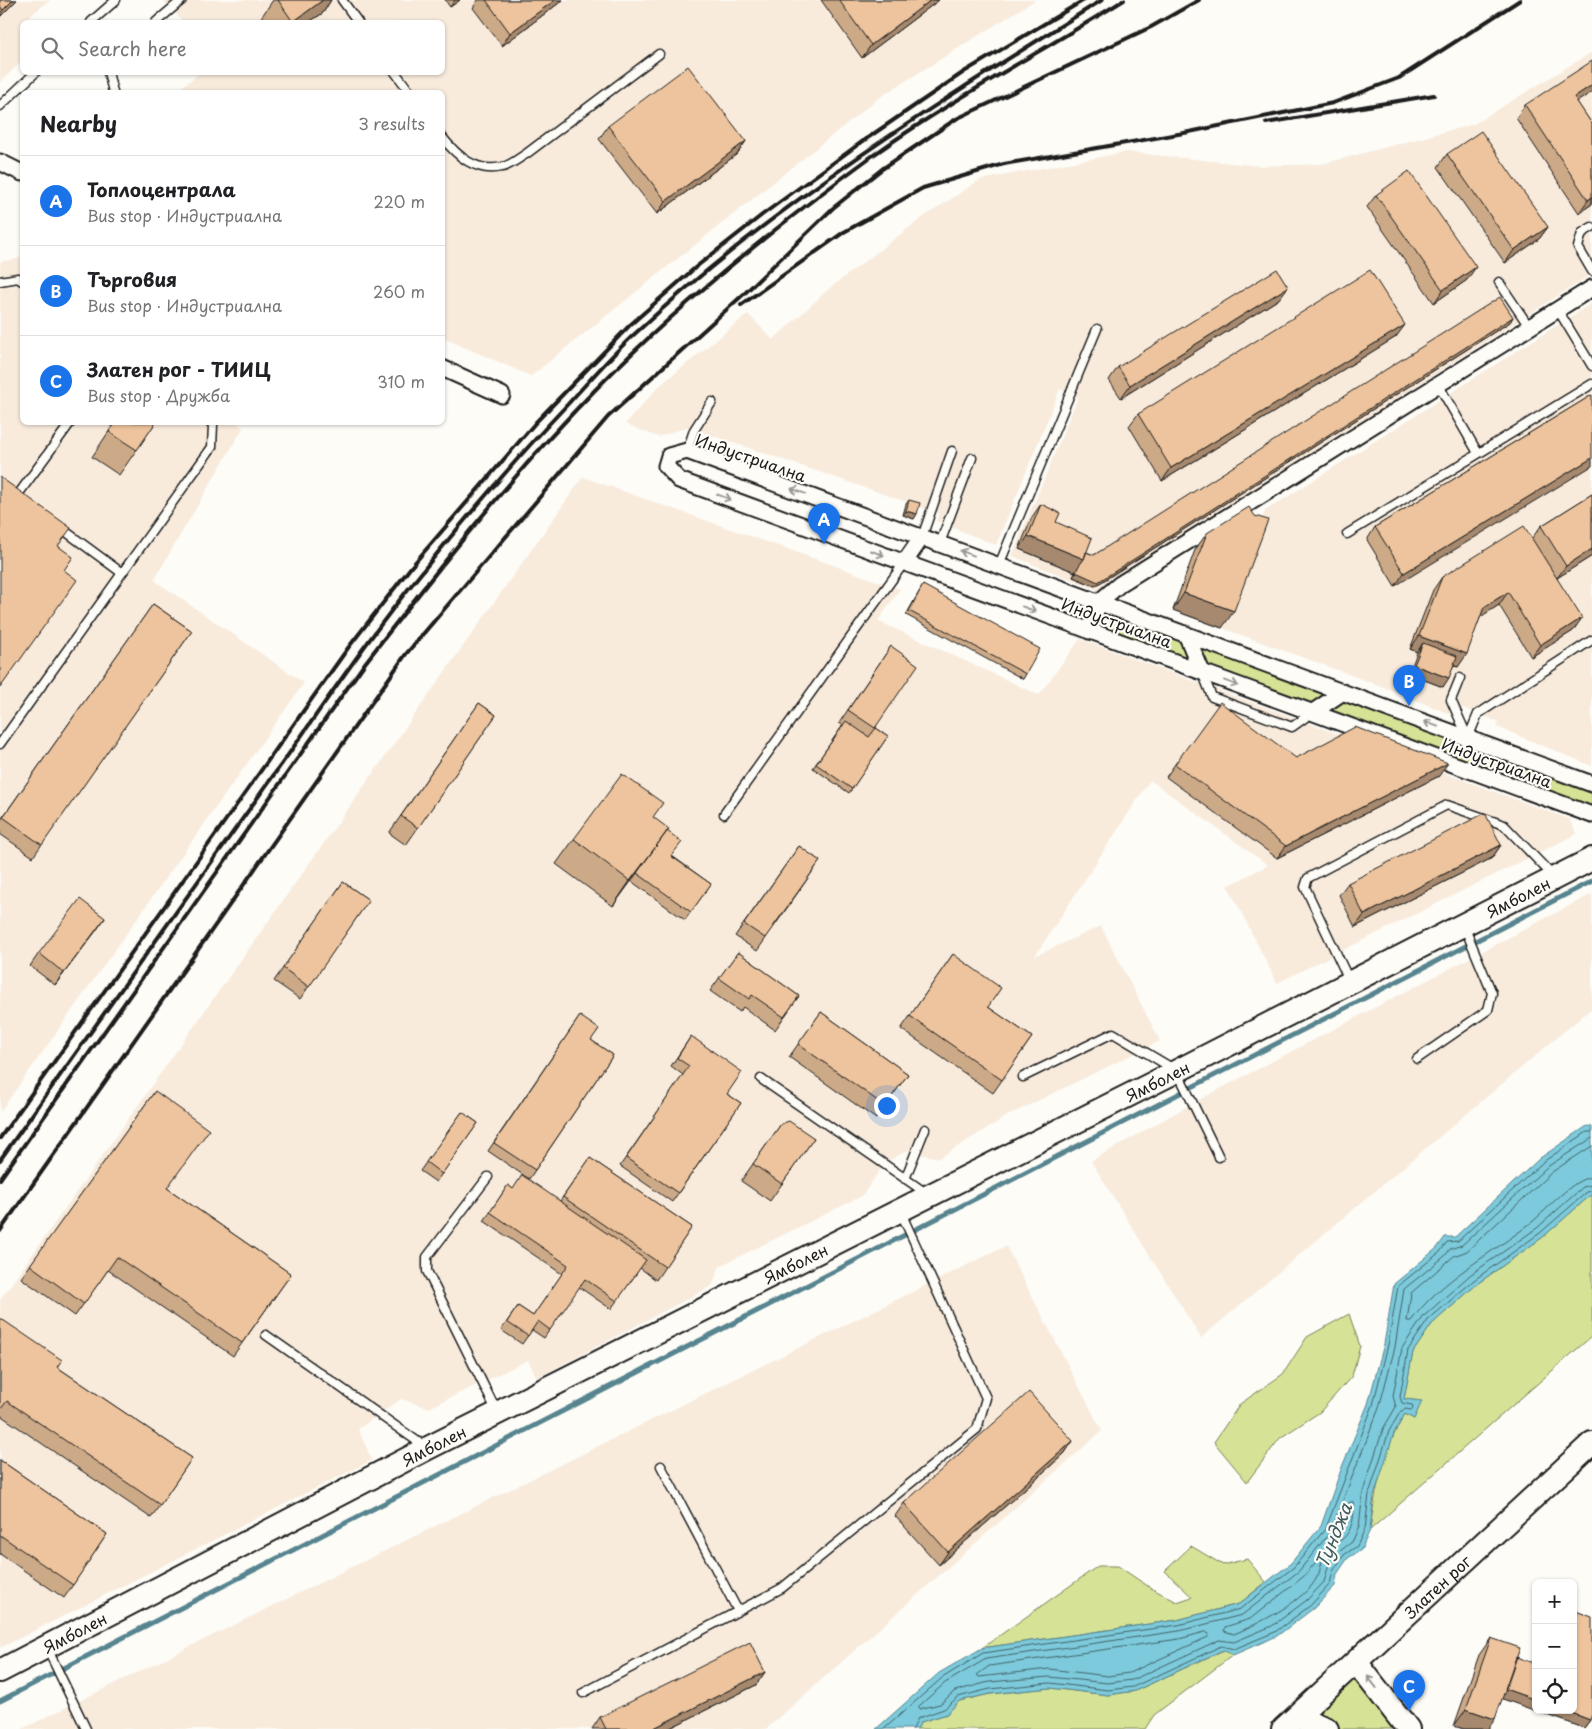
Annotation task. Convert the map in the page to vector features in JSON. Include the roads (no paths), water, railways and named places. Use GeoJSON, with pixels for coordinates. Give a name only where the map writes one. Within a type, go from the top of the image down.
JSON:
{"type":"FeatureCollection","features":[{"type":"Feature","properties":{"kind":"main road","name":"Ямболен"},"geometry":{"type":"LineString","coordinates":[[0,1670],[428,1448],[930,1196],[1592,859]]}},
{"type":"Feature","properties":{"kind":"main road","name":"Златен рог"},"geometry":{"type":"LineString","coordinates":[[1290,1723],[1592,1443]]}},
{"type":"Feature","properties":{"kind":"main road"},"geometry":{"type":"LineString","coordinates":[[1356,1662],[1408,1729]]}},
{"type":"Feature","properties":{"kind":"main road"},"geometry":{"type":"LineString","coordinates":[[1290,1723],[1327,1729]]}},
{"type":"Feature","properties":{"kind":"street"},"geometry":{"type":"LineString","coordinates":[[0,162],[20,172]]}},
{"type":"Feature","properties":{"kind":"street"},"geometry":{"type":"LineString","coordinates":[[1089,631],[1099,602],[1120,584],[1439,386],[1592,288]]}},
{"type":"Feature","properties":{"kind":"street"},"geometry":{"type":"LineString","coordinates":[[445,369],[502,395]]}},
{"type":"Feature","properties":{"kind":"street","name":"Индустриална"},"geometry":{"type":"LineString","coordinates":[[1592,784],[687,450],[670,456],[666,466],[678,480],[1592,815]]}},
{"type":"Feature","properties":{"kind":"street"},"geometry":{"type":"LineString","coordinates":[[904,563],[922,537]]}},
{"type":"Feature","properties":{"kind":"street"},"geometry":{"type":"LineString","coordinates":[[1186,634],[1202,672]]}},
{"type":"Feature","properties":{"kind":"street"},"geometry":{"type":"LineString","coordinates":[[1313,712],[1343,692]]}},
{"type":"Feature","properties":{"kind":"lane"},"geometry":{"type":"LineString","coordinates":[[93,20],[116,0]]}},
{"type":"Feature","properties":{"kind":"lane"},"geometry":{"type":"LineString","coordinates":[[158,20],[182,0]]}},
{"type":"Feature","properties":{"kind":"lane"},"geometry":{"type":"LineString","coordinates":[[342,0],[357,20]]}},
{"type":"Feature","properties":{"kind":"lane"},"geometry":{"type":"LineString","coordinates":[[445,140],[454,153],[480,168],[502,167],[526,154],[659,54]]}},
{"type":"Feature","properties":{"kind":"lane"},"geometry":{"type":"LineString","coordinates":[[0,106],[33,75]]}},
{"type":"Feature","properties":{"kind":"lane"},"geometry":{"type":"LineString","coordinates":[[109,75],[112,90]]}},
{"type":"Feature","properties":{"kind":"lane"},"geometry":{"type":"LineString","coordinates":[[397,75],[408,90]]}},
{"type":"Feature","properties":{"kind":"lane"},"geometry":{"type":"LineString","coordinates":[[1592,227],[1582,233],[1578,247],[1592,271]]}},
{"type":"Feature","properties":{"kind":"lane"},"geometry":{"type":"LineString","coordinates":[[0,281],[18,278],[20,280]]}},
{"type":"Feature","properties":{"kind":"lane"},"geometry":{"type":"LineString","coordinates":[[1499,282],[1530,328]]}},
{"type":"Feature","properties":{"kind":"lane"},"geometry":{"type":"LineString","coordinates":[[1558,310],[1592,366]]}},
{"type":"Feature","properties":{"kind":"lane"},"geometry":{"type":"LineString","coordinates":[[999,565],[1097,329]]}},
{"type":"Feature","properties":{"kind":"lane"},"geometry":{"type":"LineString","coordinates":[[1347,534],[1592,384]]}},
{"type":"Feature","properties":{"kind":"lane"},"geometry":{"type":"LineString","coordinates":[[1439,386],[1478,453]]}},
{"type":"Feature","properties":{"kind":"lane"},"geometry":{"type":"LineString","coordinates":[[687,450],[694,430],[712,402]]}},
{"type":"Feature","properties":{"kind":"lane"},"geometry":{"type":"LineString","coordinates":[[25,502],[14,494],[68,425]]}},
{"type":"Feature","properties":{"kind":"lane"},"geometry":{"type":"LineString","coordinates":[[0,744],[212,447],[213,425]]}},
{"type":"Feature","properties":{"kind":"lane"},"geometry":{"type":"LineString","coordinates":[[922,537],[952,451]]}},
{"type":"Feature","properties":{"kind":"lane"},"geometry":{"type":"LineString","coordinates":[[940,543],[972,458]]}},
{"type":"Feature","properties":{"kind":"lane"},"geometry":{"type":"LineString","coordinates":[[55,523],[122,572]]}},
{"type":"Feature","properties":{"kind":"lane"},"geometry":{"type":"LineString","coordinates":[[724,814],[904,563]]}},
{"type":"Feature","properties":{"kind":"lane"},"geometry":{"type":"LineString","coordinates":[[1468,738],[1478,714],[1592,640]]}},
{"type":"Feature","properties":{"kind":"lane"},"geometry":{"type":"LineString","coordinates":[[1202,672],[1212,697],[1292,727],[1313,712]]}},
{"type":"Feature","properties":{"kind":"lane"},"geometry":{"type":"LineString","coordinates":[[1460,678],[1451,700],[1468,738]]}},
{"type":"Feature","properties":{"kind":"lane"},"geometry":{"type":"LineString","coordinates":[[1350,982],[1305,886],[1308,878],[1447,805],[1504,825],[1555,878]]}},
{"type":"Feature","properties":{"kind":"lane"},"geometry":{"type":"LineString","coordinates":[[1417,1059],[1488,1010],[1492,993],[1463,924]]}},
{"type":"Feature","properties":{"kind":"lane"},"geometry":{"type":"LineString","coordinates":[[1023,1077],[1112,1032],[1177,1071],[1218,1157]]}},
{"type":"Feature","properties":{"kind":"lane"},"geometry":{"type":"LineString","coordinates":[[761,1079],[930,1196]]}},
{"type":"Feature","properties":{"kind":"lane"},"geometry":{"type":"LineString","coordinates":[[905,1178],[925,1129]]}},
{"type":"Feature","properties":{"kind":"lane"},"geometry":{"type":"LineString","coordinates":[[488,1177],[427,1257],[427,1272],[498,1414]]}},
{"type":"Feature","properties":{"kind":"lane"},"geometry":{"type":"LineString","coordinates":[[583,1693],[782,1588],[977,1429],[986,1398],[900,1211]]}},
{"type":"Feature","properties":{"kind":"lane"},"geometry":{"type":"LineString","coordinates":[[266,1335],[428,1448]]}},
{"type":"Feature","properties":{"kind":"lane"},"geometry":{"type":"LineString","coordinates":[[661,1466],[738,1611]]}},
{"type":"Feature","properties":{"kind":"lane"},"geometry":{"type":"LineString","coordinates":[[47,1646],[86,1729]]}},
{"type":"Feature","properties":{"kind":"water","name":"Тунджа"},"geometry":{"type":"Polygon","coordinates":[[[1587,1126],[1592,1127],[1592,1194],[1543,1237],[1477,1284],[1432,1324],[1413,1352],[1404,1399],[1422,1401],[1414,1419],[1405,1414],[1394,1433],[1374,1496],[1370,1530],[1361,1550],[1348,1558],[1337,1574],[1335,1586],[1314,1608],[1277,1636],[1233,1655],[1223,1650],[1135,1691],[1108,1695],[1050,1688],[990,1694],[959,1701],[947,1714],[921,1722],[917,1729],[876,1729],[939,1673],[982,1648],[1177,1620],[1239,1604],[1291,1563],[1321,1526],[1342,1467],[1368,1404],[1384,1344],[1394,1284],[1437,1248],[1445,1237],[1455,1237],[1540,1158],[1587,1126]]]}},
{"type":"Feature","properties":{"kind":"waterway"},"geometry":{"type":"LineString","coordinates":[[0,1701],[1592,881]]}},
{"type":"Feature","properties":{"kind":"railway"},"geometry":{"type":"LineString","coordinates":[[0,1138],[348,648],[411,567],[536,422],[630,325],[696,267],[762,215],[863,141],[964,72],[1084,0]]}},
{"type":"Feature","properties":{"kind":"railway"},"geometry":{"type":"LineString","coordinates":[[0,1160],[384,620],[492,488],[611,357],[692,283],[805,195],[981,76],[1102,0]]}},
{"type":"Feature","properties":{"kind":"railway"},"geometry":{"type":"LineString","coordinates":[[0,1179],[365,663],[448,558],[564,422],[660,327],[729,267],[800,210],[902,135],[1124,0]]}},
{"type":"Feature","properties":{"kind":"railway"},"geometry":{"type":"LineString","coordinates":[[0,1231],[406,654],[608,417],[746,292],[833,208],[882,169],[956,119],[1151,27],[1199,0]]}},
{"type":"Feature","properties":{"kind":"railway"},"geometry":{"type":"LineString","coordinates":[[741,305],[844,232],[923,188],[1004,164],[1184,133],[1333,103],[1399,78],[1520,0]]}},
{"type":"Feature","properties":{"kind":"railway"},"geometry":{"type":"LineString","coordinates":[[1266,123],[1434,95]]}},
{"type":"Feature","properties":{"kind":"place","name":"Топлоцентрала"},"geometry":{"type":"Point","coordinates":[824,544]}},
{"type":"Feature","properties":{"kind":"place","name":"Търговия"},"geometry":{"type":"Point","coordinates":[1409,706]}},
{"type":"Feature","properties":{"kind":"place","name":"Златен рог - ТИИЦ"},"geometry":{"type":"Point","coordinates":[1409,1711]}}]}
